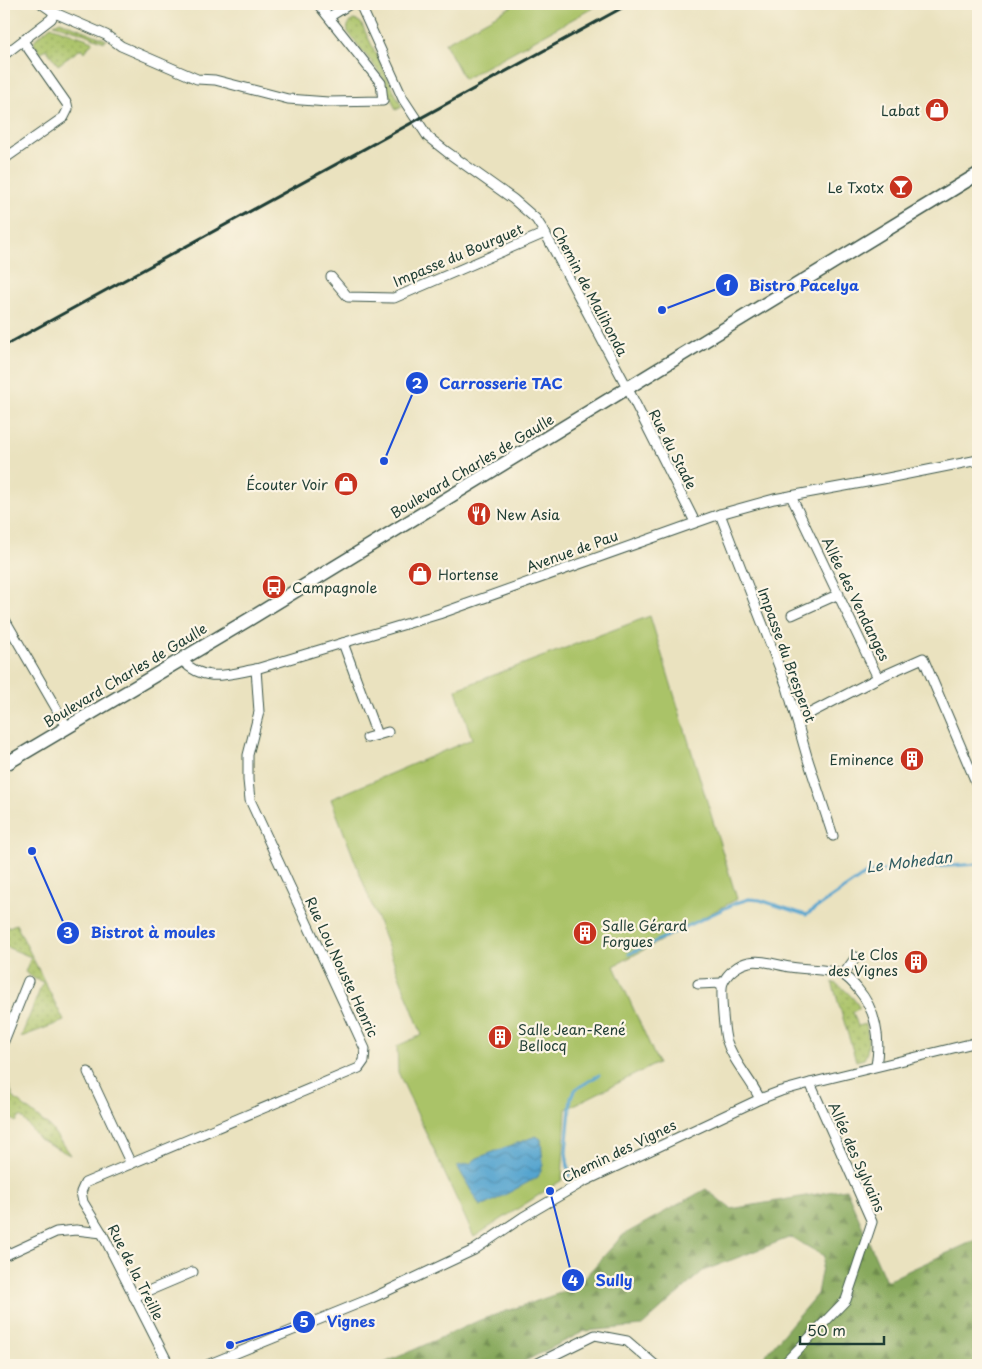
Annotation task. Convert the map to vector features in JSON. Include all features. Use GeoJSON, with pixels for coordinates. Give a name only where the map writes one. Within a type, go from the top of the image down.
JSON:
{"type":"FeatureCollection","features":[{"type":"Feature","properties":{"kind":"main road","name":"Boulevard Charles de Gaulle"},"geometry":{"type":"LineString","coordinates":[[4,765],[182,660],[978,174]]}},
{"type":"Feature","properties":{"kind":"street"},"geometry":{"type":"LineString","coordinates":[[42,4],[55,13],[106,35],[121,46],[197,79],[215,80],[288,99],[328,102],[383,101],[381,84],[319,4]]}},
{"type":"Feature","properties":{"kind":"street"},"geometry":{"type":"LineString","coordinates":[[329,17],[350,4]]}},
{"type":"Feature","properties":{"kind":"street","name":"Chemin de Malihonda"},"geometry":{"type":"LineString","coordinates":[[360,4],[403,99],[428,137],[513,199],[536,219],[628,389]]}},
{"type":"Feature","properties":{"kind":"street"},"geometry":{"type":"LineString","coordinates":[[4,55],[51,19],[55,13]]}},
{"type":"Feature","properties":{"kind":"street"},"geometry":{"type":"LineString","coordinates":[[4,159],[64,117],[68,109],[67,104],[23,41]]}},
{"type":"Feature","properties":{"kind":"street","name":"Impasse du Bourguet"},"geometry":{"type":"LineString","coordinates":[[330,277],[348,297],[394,298],[545,233]]}},
{"type":"Feature","properties":{"kind":"street","name":"Rue du Stade"},"geometry":{"type":"LineString","coordinates":[[628,389],[695,522]]}},
{"type":"Feature","properties":{"kind":"street","name":"Avenue de Pau"},"geometry":{"type":"LineString","coordinates":[[182,660],[203,675],[227,675],[256,669],[439,614],[720,514],[774,499],[978,460]]}},
{"type":"Feature","properties":{"kind":"street","name":"Allée des Vendanges"},"geometry":{"type":"LineString","coordinates":[[791,496],[878,678],[923,658],[978,787]]}},
{"type":"Feature","properties":{"kind":"street","name":"Impasse du Bresperot"},"geometry":{"type":"LineString","coordinates":[[720,514],[787,688],[833,836]]}},
{"type":"Feature","properties":{"kind":"street"},"geometry":{"type":"LineString","coordinates":[[792,615],[838,594]]}},
{"type":"Feature","properties":{"kind":"street"},"geometry":{"type":"LineString","coordinates":[[4,618],[67,727]]}},
{"type":"Feature","properties":{"kind":"street"},"geometry":{"type":"LineString","coordinates":[[343,644],[378,735]]}},
{"type":"Feature","properties":{"kind":"street","name":"Rue Lou Nouste Henric"},"geometry":{"type":"LineString","coordinates":[[81,1192],[85,1183],[342,1076],[359,1068],[364,1061],[365,1049],[250,800],[248,755],[259,712],[256,669]]}},
{"type":"Feature","properties":{"kind":"street"},"geometry":{"type":"LineString","coordinates":[[797,720],[878,678]]}},
{"type":"Feature","properties":{"kind":"street"},"geometry":{"type":"LineString","coordinates":[[367,738],[388,732]]}},
{"type":"Feature","properties":{"kind":"street"},"geometry":{"type":"LineString","coordinates":[[843,975],[856,958]]}},
{"type":"Feature","properties":{"kind":"street"},"geometry":{"type":"LineString","coordinates":[[760,1098],[733,1057],[726,1038],[722,1008],[722,983],[732,969],[749,962],[764,962],[824,970],[843,975],[853,983],[866,998],[874,1016],[878,1034],[876,1066]]}},
{"type":"Feature","properties":{"kind":"street"},"geometry":{"type":"LineString","coordinates":[[4,1041],[28,981]]}},
{"type":"Feature","properties":{"kind":"street"},"geometry":{"type":"LineString","coordinates":[[698,984],[722,983]]}},
{"type":"Feature","properties":{"kind":"street","name":"Chemin des Vignes"},"geometry":{"type":"LineString","coordinates":[[207,1365],[372,1298],[474,1250],[523,1217],[582,1183],[760,1098],[876,1066],[978,1042]]}},
{"type":"Feature","properties":{"kind":"street"},"geometry":{"type":"LineString","coordinates":[[88,1072],[130,1164]]}},
{"type":"Feature","properties":{"kind":"street","name":"Allée des Sylvains"},"geometry":{"type":"LineString","coordinates":[[783,1365],[846,1300],[872,1222],[810,1083]]}},
{"type":"Feature","properties":{"kind":"street","name":"Rue de la Treille"},"geometry":{"type":"LineString","coordinates":[[81,1192],[83,1202],[102,1234],[169,1365]]}},
{"type":"Feature","properties":{"kind":"street"},"geometry":{"type":"LineString","coordinates":[[4,1256],[56,1232],[76,1230],[102,1234]]}},
{"type":"Feature","properties":{"kind":"street"},"geometry":{"type":"LineString","coordinates":[[134,1297],[193,1272]]}},
{"type":"Feature","properties":{"kind":"street"},"geometry":{"type":"LineString","coordinates":[[534,1365],[595,1335],[627,1341],[655,1365]]}},
{"type":"Feature","properties":{"kind":"green space"},"geometry":{"type":"Polygon","coordinates":[[[516,4],[600,4],[464,79],[445,43],[516,4]]]}},
{"type":"Feature","properties":{"kind":"green space"},"geometry":{"type":"Polygon","coordinates":[[[353,20],[361,23],[402,107],[396,110],[382,76],[348,32],[348,25],[353,20]]]}},
{"type":"Feature","properties":{"kind":"green space"},"geometry":{"type":"Polygon","coordinates":[[[60,21],[107,40],[104,42],[54,24],[60,21]]]}},
{"type":"Feature","properties":{"kind":"green space"},"geometry":{"type":"Polygon","coordinates":[[[51,26],[93,41],[85,52],[82,48],[58,65],[46,49],[40,53],[34,44],[35,39],[51,26]]]}},
{"type":"Feature","properties":{"kind":"green space"},"geometry":{"type":"Polygon","coordinates":[[[650,616],[737,899],[614,966],[658,1063],[566,1109],[562,1180],[474,1237],[398,1072],[397,1046],[422,1035],[331,799],[472,739],[457,689],[650,616]]]}},
{"type":"Feature","properties":{"kind":"green space"},"geometry":{"type":"Polygon","coordinates":[[[16,924],[64,1021],[21,1037],[43,982],[25,972],[31,957],[4,946],[4,929],[16,924]]]}},
{"type":"Feature","properties":{"kind":"green space"},"geometry":{"type":"Polygon","coordinates":[[[832,982],[848,993],[860,1008],[853,1012],[858,1026],[866,1024],[868,1047],[864,1059],[856,1061],[832,982]]]}},
{"type":"Feature","properties":{"kind":"green space"},"geometry":{"type":"Polygon","coordinates":[[[4,1074],[14,1098],[51,1128],[70,1155],[39,1139],[21,1116],[16,1122],[4,1113],[4,1074]]]}},
{"type":"Feature","properties":{"kind":"green space"},"geometry":{"type":"Polygon","coordinates":[[[706,1189],[731,1209],[846,1189],[886,1281],[978,1239],[978,1365],[757,1365],[817,1294],[824,1256],[791,1237],[703,1271],[642,1326],[585,1331],[517,1365],[380,1365],[480,1320],[575,1288],[623,1235],[706,1189]]]}},
{"type":"Feature","properties":{"kind":"water"},"geometry":{"type":"Polygon","coordinates":[[[536,1136],[541,1139],[543,1165],[538,1177],[486,1205],[480,1206],[457,1166],[471,1163],[477,1158],[536,1136]]]}},
{"type":"Feature","properties":{"kind":"waterway","name":"Le Mohedan"},"geometry":{"type":"LineString","coordinates":[[629,954],[736,903],[749,899],[760,900],[806,915],[866,874],[877,871],[978,864]]}},
{"type":"Feature","properties":{"kind":"waterway","name":"Le Mohedan"},"geometry":{"type":"LineString","coordinates":[[569,1176],[566,1152],[571,1097],[576,1089],[599,1075]]}},
{"type":"Feature","properties":{"kind":"railway"},"geometry":{"type":"LineString","coordinates":[[4,346],[629,4]]}},
{"type":"Feature","properties":{"kind":"place","name":"Labat"},"geometry":{"type":"Point","coordinates":[937,110]}},
{"type":"Feature","properties":{"kind":"place","name":"Le Txotx"},"geometry":{"type":"Point","coordinates":[901,187]}},
{"type":"Feature","properties":{"kind":"place","name":"Bistro Pacelya"},"geometry":{"type":"Point","coordinates":[662,310]}},
{"type":"Feature","properties":{"kind":"place","name":"Carrosserie TAC"},"geometry":{"type":"Point","coordinates":[384,461]}},
{"type":"Feature","properties":{"kind":"place","name":"Écouter Voir"},"geometry":{"type":"Point","coordinates":[346,484]}},
{"type":"Feature","properties":{"kind":"place","name":"New Asia"},"geometry":{"type":"Point","coordinates":[479,514]}},
{"type":"Feature","properties":{"kind":"place","name":"Hortense"},"geometry":{"type":"Point","coordinates":[420,574]}},
{"type":"Feature","properties":{"kind":"place","name":"Campagnole"},"geometry":{"type":"Point","coordinates":[274,587]}},
{"type":"Feature","properties":{"kind":"place","name":"Eminence"},"geometry":{"type":"Point","coordinates":[912,759]}},
{"type":"Feature","properties":{"kind":"place","name":"Bistrot à moules"},"geometry":{"type":"Point","coordinates":[32,851]}},
{"type":"Feature","properties":{"kind":"place","name":"Salle Gérard Forgues"},"geometry":{"type":"Point","coordinates":[585,933]}},
{"type":"Feature","properties":{"kind":"place","name":"Le Clos des Vignes"},"geometry":{"type":"Point","coordinates":[916,962]}},
{"type":"Feature","properties":{"kind":"place","name":"Salle Jean-René Bellocq"},"geometry":{"type":"Point","coordinates":[500,1037]}},
{"type":"Feature","properties":{"kind":"place","name":"Sully"},"geometry":{"type":"Point","coordinates":[550,1191]}},
{"type":"Feature","properties":{"kind":"place","name":"Vignes"},"geometry":{"type":"Point","coordinates":[230,1345]}}]}
